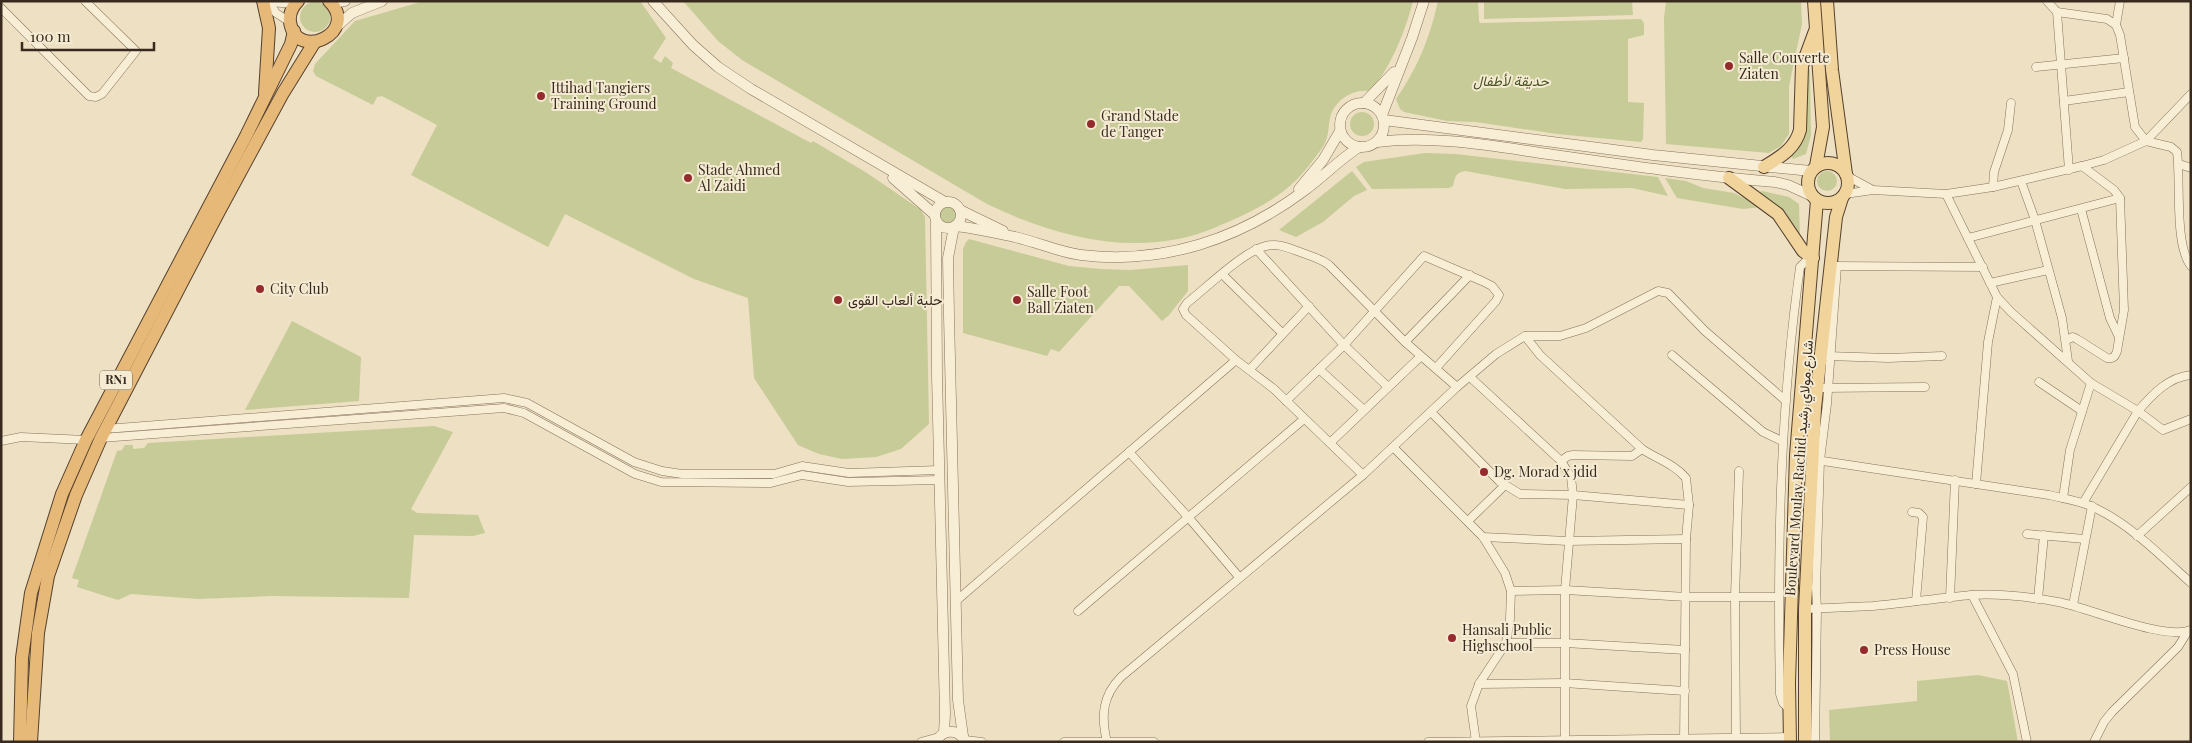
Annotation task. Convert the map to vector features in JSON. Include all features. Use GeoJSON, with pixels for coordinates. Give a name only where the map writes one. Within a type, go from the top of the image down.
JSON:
{"type":"FeatureCollection","features":[{"type":"Feature","properties":{"kind":"highway"},"geometry":{"type":"LineString","coordinates":[[265,96],[270,28],[266,2]]}},
{"type":"Feature","properties":{"kind":"highway"},"geometry":{"type":"LineString","coordinates":[[330,2],[337,17],[335,28]]}},
{"type":"Feature","properties":{"kind":"highway","name":"RN1"},"geometry":{"type":"LineString","coordinates":[[20,742],[22,658],[30,593],[62,494],[86,440],[246,136],[291,44],[292,9],[297,3]]}},
{"type":"Feature","properties":{"kind":"highway"},"geometry":{"type":"LineString","coordinates":[[292,26],[305,40],[314,42]]}},
{"type":"Feature","properties":{"kind":"highway","name":"RN1"},"geometry":{"type":"LineString","coordinates":[[31,742],[38,633],[48,576],[76,495],[103,434],[282,93],[314,42],[326,38],[335,28]]}},
{"type":"Feature","properties":{"kind":"main road"},"geometry":{"type":"LineString","coordinates":[[1814,1],[1823,127],[1814,169],[1808,184],[1815,198],[1830,203],[1844,196],[1848,188],[1832,70],[1826,1]]}},
{"type":"Feature","properties":{"kind":"main road"},"geometry":{"type":"LineString","coordinates":[[1764,166],[1787,152],[1798,139],[1800,130],[1802,66],[1816,29]]}},
{"type":"Feature","properties":{"kind":"main road"},"geometry":{"type":"LineString","coordinates":[[1814,169],[1830,163],[1836,164],[1847,175]]}},
{"type":"Feature","properties":{"kind":"main road"},"geometry":{"type":"LineString","coordinates":[[1729,178],[1778,214],[1800,248],[1813,259]]}},
{"type":"Feature","properties":{"kind":"main road","name":"Boulevard Moulay Rachid شارع مولاي رشيد"},"geometry":{"type":"LineString","coordinates":[[1805,742],[1816,460],[1834,266],[1836,217],[1844,196]]}},
{"type":"Feature","properties":{"kind":"main road","name":"Boulevard Moulay Rachid شارع مولاي رشيد"},"geometry":{"type":"LineString","coordinates":[[1790,739],[1796,455],[1813,259],[1815,198]]}},
{"type":"Feature","properties":{"kind":"street"},"geometry":{"type":"LineString","coordinates":[[1,8],[89,96],[93,97],[102,94],[136,51],[85,1]]}},
{"type":"Feature","properties":{"kind":"street"},"geometry":{"type":"LineString","coordinates":[[330,2],[345,1]]}},
{"type":"Feature","properties":{"kind":"street"},"geometry":{"type":"LineString","coordinates":[[335,28],[352,13],[382,1]]}},
{"type":"Feature","properties":{"kind":"street"},"geometry":{"type":"LineString","coordinates":[[653,1],[660,6],[693,45],[718,67],[751,89],[882,167],[945,202]]}},
{"type":"Feature","properties":{"kind":"street"},"geometry":{"type":"LineString","coordinates":[[1340,131],[1347,142],[1359,147],[1368,147],[1377,142],[1384,132],[1383,117],[1424,1]]}},
{"type":"Feature","properties":{"kind":"street"},"geometry":{"type":"LineString","coordinates":[[2048,1],[2057,12],[2069,170]]}},
{"type":"Feature","properties":{"kind":"street"},"geometry":{"type":"LineString","coordinates":[[2120,1],[2116,25],[2120,35],[2135,127],[2146,141],[2171,147],[2177,152],[2182,244],[2185,259],[2191,266]]}},
{"type":"Feature","properties":{"kind":"street"},"geometry":{"type":"LineString","coordinates":[[266,2],[297,3]]}},
{"type":"Feature","properties":{"kind":"street"},"geometry":{"type":"LineString","coordinates":[[266,2],[292,26]]}},
{"type":"Feature","properties":{"kind":"street"},"geometry":{"type":"LineString","coordinates":[[2057,12],[2107,19],[2116,25]]}},
{"type":"Feature","properties":{"kind":"street"},"geometry":{"type":"LineString","coordinates":[[2036,67],[2124,58]]}},
{"type":"Feature","properties":{"kind":"street"},"geometry":{"type":"LineString","coordinates":[[1364,103],[1402,62]]}},
{"type":"Feature","properties":{"kind":"street"},"geometry":{"type":"LineString","coordinates":[[2064,101],[2129,92]]}},
{"type":"Feature","properties":{"kind":"street"},"geometry":{"type":"LineString","coordinates":[[1844,196],[1872,190],[1946,194],[2022,181],[2104,160],[2146,141],[2191,94]]}},
{"type":"Feature","properties":{"kind":"street"},"geometry":{"type":"LineString","coordinates":[[1293,198],[1321,163],[1340,131],[1340,124],[1345,111],[1357,103],[1371,104],[1383,117],[1653,155],[1814,169]]}},
{"type":"Feature","properties":{"kind":"street"},"geometry":{"type":"LineString","coordinates":[[1993,187],[1994,172],[2008,130],[2012,103]]}},
{"type":"Feature","properties":{"kind":"street"},"geometry":{"type":"LineString","coordinates":[[1377,142],[1418,140],[1480,144],[1729,178],[1775,182],[1788,185],[1815,198]]}},
{"type":"Feature","properties":{"kind":"street"},"geometry":{"type":"LineString","coordinates":[[939,737],[945,714],[936,219],[939,205],[945,202],[953,202],[960,210],[1015,237],[1053,250],[1127,257],[1160,254],[1218,240],[1247,226],[1307,189],[1340,160],[1359,147]]}},
{"type":"Feature","properties":{"kind":"street"},"geometry":{"type":"LineString","coordinates":[[2179,164],[2191,168]]}},
{"type":"Feature","properties":{"kind":"street"},"geometry":{"type":"LineString","coordinates":[[2066,340],[2073,337],[2077,338],[2107,358],[2112,359],[2115,357],[2124,310],[2120,198],[2114,190],[2082,166]]}},
{"type":"Feature","properties":{"kind":"street"},"geometry":{"type":"LineString","coordinates":[[882,167],[943,228],[954,227],[1015,237]]}},
{"type":"Feature","properties":{"kind":"street"},"geometry":{"type":"LineString","coordinates":[[1847,175],[1856,183],[1872,190]]}},
{"type":"Feature","properties":{"kind":"street"},"geometry":{"type":"LineString","coordinates":[[2022,181],[2035,220],[2066,340],[2068,361]]}},
{"type":"Feature","properties":{"kind":"street"},"geometry":{"type":"LineString","coordinates":[[1946,194],[1997,297],[2011,312],[2091,383],[2138,411],[2163,430],[2191,419]]}},
{"type":"Feature","properties":{"kind":"street"},"geometry":{"type":"LineString","coordinates":[[1968,238],[2120,198]]}},
{"type":"Feature","properties":{"kind":"street"},"geometry":{"type":"LineString","coordinates":[[2081,208],[2110,318],[2119,337]]}},
{"type":"Feature","properties":{"kind":"street"},"geometry":{"type":"LineString","coordinates":[[960,210],[960,221],[954,227],[948,258],[958,700],[965,739]]}},
{"type":"Feature","properties":{"kind":"street"},"geometry":{"type":"LineString","coordinates":[[1363,475],[1286,401],[1236,360],[1183,312],[1187,303],[1222,274],[1256,250],[1277,245],[1322,260],[1420,357],[1436,368],[1457,387]]}},
{"type":"Feature","properties":{"kind":"street"},"geometry":{"type":"LineString","coordinates":[[1790,710],[1783,703],[1780,694],[1778,597],[1782,441],[1800,267],[1800,248]]}},
{"type":"Feature","properties":{"kind":"street"},"geometry":{"type":"LineString","coordinates":[[1256,250],[1310,306],[1344,345],[1388,387]]}},
{"type":"Feature","properties":{"kind":"street"},"geometry":{"type":"LineString","coordinates":[[1286,401],[1344,345],[1424,256],[1492,286],[1499,295],[1436,368]]}},
{"type":"Feature","properties":{"kind":"street"},"geometry":{"type":"LineString","coordinates":[[1800,267],[1806,261],[1813,259]]}},
{"type":"Feature","properties":{"kind":"street"},"geometry":{"type":"LineString","coordinates":[[1834,266],[1983,267]]}},
{"type":"Feature","properties":{"kind":"street"},"geometry":{"type":"LineString","coordinates":[[1990,283],[2048,270]]}},
{"type":"Feature","properties":{"kind":"street"},"geometry":{"type":"LineString","coordinates":[[1222,274],[1282,334]]}},
{"type":"Feature","properties":{"kind":"street"},"geometry":{"type":"LineString","coordinates":[[1405,342],[1470,275]]}},
{"type":"Feature","properties":{"kind":"street"},"geometry":{"type":"LineString","coordinates":[[1107,741],[1103,714],[1106,698],[1115,683],[1238,577],[1363,475],[1457,387],[1496,354],[1525,336],[1560,336],[1586,328],[1658,291],[1663,291],[1705,331],[1786,401]]}},
{"type":"Feature","properties":{"kind":"street"},"geometry":{"type":"LineString","coordinates":[[1976,484],[1988,342],[1997,297]]}},
{"type":"Feature","properties":{"kind":"street"},"geometry":{"type":"LineString","coordinates":[[1250,370],[1310,306]]}},
{"type":"Feature","properties":{"kind":"street"},"geometry":{"type":"LineString","coordinates":[[1525,336],[1540,355],[1642,449],[1672,465],[1686,478],[1689,505],[1686,539],[1687,597],[1684,740]]}},
{"type":"Feature","properties":{"kind":"street"},"geometry":{"type":"LineString","coordinates":[[1672,355],[1763,432],[1782,441]]}},
{"type":"Feature","properties":{"kind":"street"},"geometry":{"type":"LineString","coordinates":[[1826,356],[1888,358],[1942,356]]}},
{"type":"Feature","properties":{"kind":"street"},"geometry":{"type":"LineString","coordinates":[[1330,443],[1420,357]]}},
{"type":"Feature","properties":{"kind":"street"},"geometry":{"type":"LineString","coordinates":[[956,601],[1236,360]]}},
{"type":"Feature","properties":{"kind":"street"},"geometry":{"type":"LineString","coordinates":[[1319,369],[1364,410]]}},
{"type":"Feature","properties":{"kind":"street"},"geometry":{"type":"LineString","coordinates":[[2083,503],[2138,411],[2163,385],[2191,375]]}},
{"type":"Feature","properties":{"kind":"street"},"geometry":{"type":"LineString","coordinates":[[1470,377],[1561,461],[1571,477],[1573,495],[1565,590],[1565,741]]}},
{"type":"Feature","properties":{"kind":"street"},"geometry":{"type":"LineString","coordinates":[[2038,382],[2082,411]]}},
{"type":"Feature","properties":{"kind":"street"},"geometry":{"type":"LineString","coordinates":[[2063,498],[2066,469],[2091,383]]}},
{"type":"Feature","properties":{"kind":"street"},"geometry":{"type":"LineString","coordinates":[[1822,388],[1926,387]]}},
{"type":"Feature","properties":{"kind":"street"},"geometry":{"type":"LineString","coordinates":[[103,434],[504,408],[524,413],[634,474],[661,482],[776,482],[802,475],[848,482],[940,475]]}},
{"type":"Feature","properties":{"kind":"street"},"geometry":{"type":"LineString","coordinates":[[1431,412],[1504,486],[1520,494],[1527,496],[1573,495],[1689,505]]}},
{"type":"Feature","properties":{"kind":"street"},"geometry":{"type":"LineString","coordinates":[[1078,611],[1304,419]]}},
{"type":"Feature","properties":{"kind":"street"},"geometry":{"type":"LineString","coordinates":[[1,441],[21,437],[86,440]]}},
{"type":"Feature","properties":{"kind":"street"},"geometry":{"type":"LineString","coordinates":[[1392,447],[1484,537],[1506,573],[1511,590],[1510,619],[1506,643],[1479,684],[1472,706],[1476,741]]}},
{"type":"Feature","properties":{"kind":"street"},"geometry":{"type":"LineString","coordinates":[[1561,461],[1573,455],[1632,456],[1642,449]]}},
{"type":"Feature","properties":{"kind":"street"},"geometry":{"type":"LineString","coordinates":[[1129,452],[1189,518],[1238,577]]}},
{"type":"Feature","properties":{"kind":"street"},"geometry":{"type":"LineString","coordinates":[[1816,460],[1955,480],[2083,503],[2092,506],[2137,536],[2191,583]]}},
{"type":"Feature","properties":{"kind":"street"},"geometry":{"type":"LineString","coordinates":[[1736,740],[1736,597],[1739,471]]}},
{"type":"Feature","properties":{"kind":"street"},"geometry":{"type":"LineString","coordinates":[[1950,598],[1955,480]]}},
{"type":"Feature","properties":{"kind":"street"},"geometry":{"type":"LineString","coordinates":[[1468,521],[1504,486]]}},
{"type":"Feature","properties":{"kind":"street"},"geometry":{"type":"LineString","coordinates":[[2137,536],[2191,487]]}},
{"type":"Feature","properties":{"kind":"street"},"geometry":{"type":"LineString","coordinates":[[2073,605],[2092,506]]}},
{"type":"Feature","properties":{"kind":"street"},"geometry":{"type":"LineString","coordinates":[[1912,512],[1919,513],[1924,518],[1916,600]]}},
{"type":"Feature","properties":{"kind":"street"},"geometry":{"type":"LineString","coordinates":[[2027,534],[2085,539]]}},
{"type":"Feature","properties":{"kind":"street"},"geometry":{"type":"LineString","coordinates":[[2038,598],[2044,536]]}},
{"type":"Feature","properties":{"kind":"street"},"geometry":{"type":"LineString","coordinates":[[1484,537],[1568,541],[1686,539]]}},
{"type":"Feature","properties":{"kind":"street"},"geometry":{"type":"LineString","coordinates":[[1511,590],[1565,590],[1687,597],[1778,597]]}},
{"type":"Feature","properties":{"kind":"street"},"geometry":{"type":"LineString","coordinates":[[1815,742],[1811,609],[1874,606],[1972,595],[2038,598],[2073,605],[2143,628],[2189,631]]}},
{"type":"Feature","properties":{"kind":"street"},"geometry":{"type":"LineString","coordinates":[[1972,595],[2013,674],[2027,742]]}},
{"type":"Feature","properties":{"kind":"street"},"geometry":{"type":"LineString","coordinates":[[2094,742],[2104,722],[2112,712],[2178,647],[2189,631]]}},
{"type":"Feature","properties":{"kind":"street"},"geometry":{"type":"LineString","coordinates":[[1506,643],[1565,643],[1685,650]]}},
{"type":"Feature","properties":{"kind":"street"},"geometry":{"type":"LineString","coordinates":[[1479,684],[1564,684],[1685,692]]}},
{"type":"Feature","properties":{"kind":"street"},"geometry":{"type":"LineString","coordinates":[[921,742],[952,731],[965,739],[982,742]]}},
{"type":"Feature","properties":{"kind":"street"},"geometry":{"type":"LineString","coordinates":[[1428,742],[1790,739]]}},
{"type":"Feature","properties":{"kind":"street"},"geometry":{"type":"LineString","coordinates":[[1064,742],[1154,742]]}},
{"type":"Feature","properties":{"kind":"green space"},"geometry":{"type":"Polygon","coordinates":[[[424,1],[640,1],[666,38],[653,58],[661,63],[665,56],[673,63],[671,68],[811,143],[813,141],[867,173],[921,210],[925,217],[929,424],[901,449],[876,457],[842,459],[819,454],[798,445],[754,378],[748,298],[694,279],[565,214],[548,247],[411,175],[437,125],[382,96],[377,97],[373,105],[316,76],[313,71],[315,64],[355,21],[424,1]]]}},
{"type":"Feature","properties":{"kind":"green space","name":"Grand Stade de Tanger"},"geometry":{"type":"Polygon","coordinates":[[[683,1],[1413,1],[1402,36],[1383,74],[1368,91],[1350,94],[1335,106],[1330,118],[1328,135],[1324,145],[1306,170],[1286,189],[1254,210],[1203,232],[1178,239],[1129,243],[1104,241],[1056,231],[987,204],[742,60],[718,41],[683,1]]]}},
{"type":"Feature","properties":{"kind":"green space","name":"حديقة لأطفال"},"geometry":{"type":"Polygon","coordinates":[[[1438,1],[1478,1],[1480,23],[1641,19],[1644,23],[1644,35],[1628,39],[1628,102],[1644,103],[1643,139],[1641,142],[1557,134],[1476,122],[1447,121],[1404,112],[1400,109],[1396,99],[1422,53],[1438,1]]]}},
{"type":"Feature","properties":{"kind":"green space"},"geometry":{"type":"Polygon","coordinates":[[[1484,1],[1632,1],[1633,15],[1484,19],[1484,1]]]}},
{"type":"Feature","properties":{"kind":"green space","name":"Salle Couverte Ziaten"},"geometry":{"type":"Polygon","coordinates":[[[1666,1],[1801,1],[1802,24],[1789,86],[1789,134],[1781,146],[1769,153],[1666,144],[1664,18],[1666,1]]]}},
{"type":"Feature","properties":{"kind":"green space"},"geometry":{"type":"Polygon","coordinates":[[[315,2],[326,6],[330,17],[326,28],[315,32],[304,28],[300,17],[304,6],[315,2]]]}},
{"type":"Feature","properties":{"kind":"green space"},"geometry":{"type":"Polygon","coordinates":[[[1808,68],[1810,70],[1811,135],[1806,154],[1793,159],[1791,155],[1808,68]]]}},
{"type":"Feature","properties":{"kind":"green space"},"geometry":{"type":"Polygon","coordinates":[[[1362,112],[1371,115],[1374,124],[1371,133],[1362,136],[1353,133],[1350,124],[1353,115],[1362,112]]]}},
{"type":"Feature","properties":{"kind":"green space"},"geometry":{"type":"Polygon","coordinates":[[[1425,153],[1455,154],[1658,177],[1668,196],[1632,188],[1565,189],[1465,171],[1457,174],[1453,186],[1449,188],[1372,189],[1356,167],[1364,162],[1425,153]]]}},
{"type":"Feature","properties":{"kind":"green space"},"geometry":{"type":"Polygon","coordinates":[[[1352,171],[1367,190],[1354,196],[1323,222],[1296,237],[1279,230],[1352,171]]]}},
{"type":"Feature","properties":{"kind":"green space"},"geometry":{"type":"Polygon","coordinates":[[[1823,171],[1831,171],[1837,177],[1837,185],[1831,191],[1823,191],[1817,185],[1817,177],[1823,171]]]}},
{"type":"Feature","properties":{"kind":"green space"},"geometry":{"type":"Polygon","coordinates":[[[1665,178],[1686,181],[1703,188],[1734,193],[1761,207],[1743,209],[1677,198],[1665,178]]]}},
{"type":"Feature","properties":{"kind":"green space"},"geometry":{"type":"Polygon","coordinates":[[[1762,191],[1789,197],[1799,204],[1800,241],[1758,193],[1762,191]]]}},
{"type":"Feature","properties":{"kind":"green space"},"geometry":{"type":"Polygon","coordinates":[[[948,205],[955,208],[958,215],[955,222],[948,225],[941,222],[938,215],[941,208],[948,205]]]}},
{"type":"Feature","properties":{"kind":"green space","name":"Salle Foot Ball Ziaten"},"geometry":{"type":"Polygon","coordinates":[[[969,239],[1069,266],[1130,270],[1188,265],[1188,291],[1162,321],[1129,286],[1119,286],[1059,352],[1051,349],[1047,356],[963,333],[963,249],[969,239]]]}},
{"type":"Feature","properties":{"kind":"green space"},"geometry":{"type":"Polygon","coordinates":[[[292,321],[361,357],[359,401],[245,410],[292,321]]]}},
{"type":"Feature","properties":{"kind":"green space"},"geometry":{"type":"Polygon","coordinates":[[[434,426],[453,432],[411,509],[417,513],[478,515],[485,533],[473,536],[414,535],[409,598],[272,596],[198,599],[131,594],[118,600],[77,587],[79,580],[72,578],[117,451],[122,450],[125,445],[133,445],[133,449],[144,448],[148,443],[434,426]]]}},
{"type":"Feature","properties":{"kind":"green space"},"geometry":{"type":"Polygon","coordinates":[[[1978,675],[2007,681],[2018,742],[1830,742],[1829,710],[1917,701],[1917,681],[1978,675]]]}},
{"type":"Feature","properties":{"kind":"place","name":"Salle Couverte Ziaten"},"geometry":{"type":"Point","coordinates":[1729,66]}},
{"type":"Feature","properties":{"kind":"place","name":"Ittihad Tangiers Training Ground"},"geometry":{"type":"Point","coordinates":[541,96]}},
{"type":"Feature","properties":{"kind":"place","name":"Grand Stade de Tanger"},"geometry":{"type":"Point","coordinates":[1091,124]}},
{"type":"Feature","properties":{"kind":"place","name":"Stade Ahmed Al Zaidi"},"geometry":{"type":"Point","coordinates":[688,178]}},
{"type":"Feature","properties":{"kind":"place","name":"City Club"},"geometry":{"type":"Point","coordinates":[260,289]}},
{"type":"Feature","properties":{"kind":"place","name":"حلبة ألعاب القوى"},"geometry":{"type":"Point","coordinates":[838,300]}},
{"type":"Feature","properties":{"kind":"place","name":"Salle Foot Ball Ziaten"},"geometry":{"type":"Point","coordinates":[1017,300]}},
{"type":"Feature","properties":{"kind":"place","name":"Dg. Morad x jdid"},"geometry":{"type":"Point","coordinates":[1484,472]}},
{"type":"Feature","properties":{"kind":"place","name":"Hansali Public Highschool"},"geometry":{"type":"Point","coordinates":[1452,638]}},
{"type":"Feature","properties":{"kind":"place","name":"Press House"},"geometry":{"type":"Point","coordinates":[1864,650]}}]}
